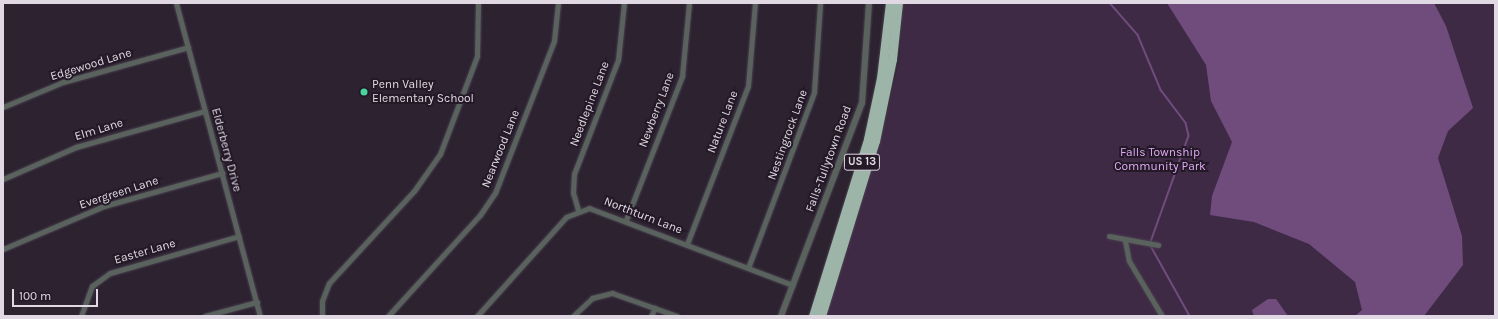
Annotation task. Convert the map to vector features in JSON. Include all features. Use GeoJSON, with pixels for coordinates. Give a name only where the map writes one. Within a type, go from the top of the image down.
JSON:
{"type":"FeatureCollection","features":[{"type":"Feature","properties":{"kind":"highway","name":"US 13"},"geometry":{"type":"LineString","coordinates":[[813,316],[868,139],[881,78],[890,3]]}},
{"type":"Feature","properties":{"kind":"highway","name":"US 13"},"geometry":{"type":"LineString","coordinates":[[821,316],[875,141],[892,59],[898,3]]}},
{"type":"Feature","properties":{"kind":"street","name":"Elderberry Drive"},"geometry":{"type":"LineString","coordinates":[[176,3],[260,316]]}},
{"type":"Feature","properties":{"kind":"street"},"geometry":{"type":"LineString","coordinates":[[322,316],[322,300],[329,283],[414,191],[440,154],[474,70],[479,37],[478,3]]}},
{"type":"Feature","properties":{"kind":"street","name":"Nearwood Lane"},"geometry":{"type":"LineString","coordinates":[[388,316],[480,215],[495,193],[552,47],[558,3]]}},
{"type":"Feature","properties":{"kind":"street","name":"Needlepine Lane"},"geometry":{"type":"LineString","coordinates":[[578,210],[573,193],[574,174],[618,60],[624,3]]}},
{"type":"Feature","properties":{"kind":"street","name":"Newberry Lane"},"geometry":{"type":"LineString","coordinates":[[626,220],[682,76],[689,3]]}},
{"type":"Feature","properties":{"kind":"street","name":"Nature Lane"},"geometry":{"type":"LineString","coordinates":[[687,244],[748,86],[755,3]]}},
{"type":"Feature","properties":{"kind":"street","name":"Nestingrock Lane"},"geometry":{"type":"LineString","coordinates":[[748,268],[814,92],[820,3]]}},
{"type":"Feature","properties":{"kind":"street","name":"Falls-Tullytown Road"},"geometry":{"type":"LineString","coordinates":[[781,316],[862,103],[869,3]]}},
{"type":"Feature","properties":{"kind":"street","name":"Edgewood Lane"},"geometry":{"type":"LineString","coordinates":[[3,107],[63,82],[188,47]]}},
{"type":"Feature","properties":{"kind":"street","name":"Elm Lane"},"geometry":{"type":"LineString","coordinates":[[3,179],[76,147],[205,110]]}},
{"type":"Feature","properties":{"kind":"street","name":"Evergreen Lane"},"geometry":{"type":"LineString","coordinates":[[3,249],[104,206],[222,173]]}},
{"type":"Feature","properties":{"kind":"street","name":"Northturn Lane"},"geometry":{"type":"LineString","coordinates":[[578,210],[597,209],[793,285]]}},
{"type":"Feature","properties":{"kind":"street"},"geometry":{"type":"LineString","coordinates":[[477,316],[566,217],[578,210]]}},
{"type":"Feature","properties":{"kind":"street","name":"Easter Lane"},"geometry":{"type":"LineString","coordinates":[[81,316],[88,293],[103,276],[239,236]]}},
{"type":"Feature","properties":{"kind":"street"},"geometry":{"type":"LineString","coordinates":[[1109,236],[1125,241],[1158,245]]}},
{"type":"Feature","properties":{"kind":"street"},"geometry":{"type":"LineString","coordinates":[[1125,241],[1129,261],[1162,316]]}},
{"type":"Feature","properties":{"kind":"street"},"geometry":{"type":"LineString","coordinates":[[573,316],[592,298],[604,294],[620,295],[677,316]]}},
{"type":"Feature","properties":{"kind":"street"},"geometry":{"type":"LineString","coordinates":[[205,316],[257,302]]}},
{"type":"Feature","properties":{"kind":"street"},"geometry":{"type":"LineString","coordinates":[[651,316],[655,308]]}},
{"type":"Feature","properties":{"kind":"green space","name":"Falls Township Community Park"},"geometry":{"type":"Polygon","coordinates":[[[903,3],[1495,3],[1495,316],[825,316],[881,139],[899,61],[903,3]]]}},
{"type":"Feature","properties":{"kind":"shaded area"},"geometry":{"type":"Polygon","coordinates":[[[1167,3],[1434,3],[1446,26],[1473,108],[1448,131],[1438,158],[1462,236],[1463,265],[1424,316],[1355,316],[1362,310],[1355,282],[1309,244],[1254,222],[1210,215],[1212,196],[1232,142],[1211,101],[1206,65],[1167,3]]]}},
{"type":"Feature","properties":{"kind":"shaded area"},"geometry":{"type":"Polygon","coordinates":[[[1268,299],[1276,299],[1288,316],[1254,316],[1252,310],[1268,299]]]}},
{"type":"Feature","properties":{"kind":"waterway"},"geometry":{"type":"LineString","coordinates":[[1110,3],[1138,35],[1161,90],[1186,123],[1189,136],[1151,242]]}},
{"type":"Feature","properties":{"kind":"waterway"},"geometry":{"type":"LineString","coordinates":[[1151,246],[1190,316]]}},
{"type":"Feature","properties":{"kind":"place","name":"Penn Valley Elementary School"},"geometry":{"type":"Point","coordinates":[364,92]}}]}
